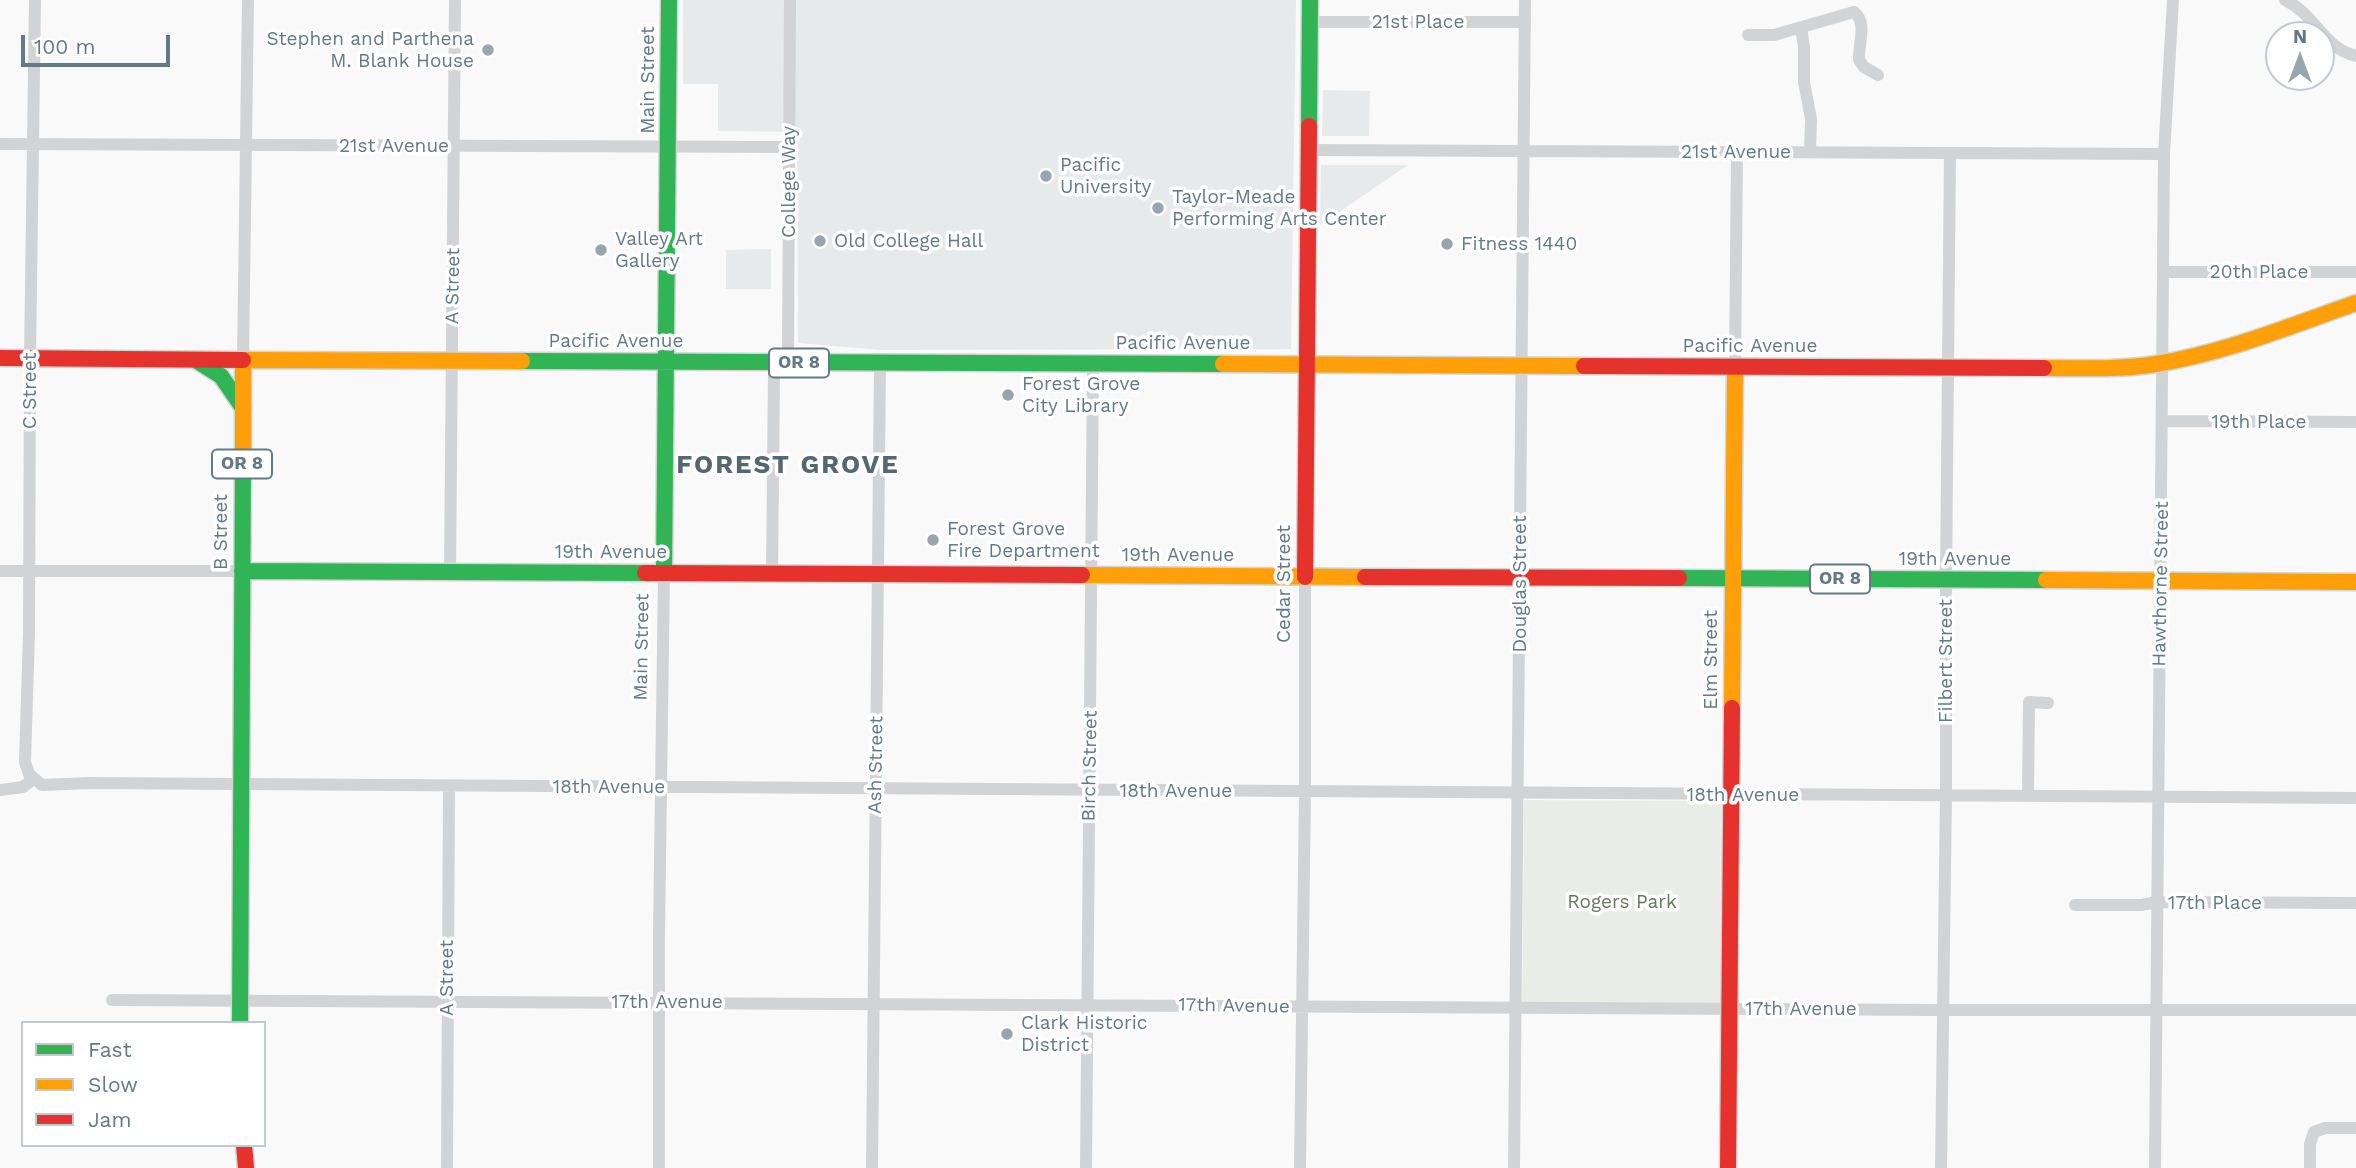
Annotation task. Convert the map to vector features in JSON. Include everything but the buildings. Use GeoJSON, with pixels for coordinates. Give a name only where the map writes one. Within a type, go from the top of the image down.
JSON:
{"type":"FeatureCollection","features":[{"type":"Feature","properties":{"kind":"main road","name":"Main Street"},"geometry":{"type":"LineString","coordinates":[[664,573],[669,0]]}},
{"type":"Feature","properties":{"kind":"main road","name":"Cedar Street"},"geometry":{"type":"LineString","coordinates":[[1305,577],[1310,0]]}},
{"type":"Feature","properties":{"kind":"main road","name":"Pacific Avenue"},"geometry":{"type":"LineString","coordinates":[[0,358],[2125,368],[2163,364],[2230,346],[2356,303]]}},
{"type":"Feature","properties":{"kind":"main road"},"geometry":{"type":"LineString","coordinates":[[194,359],[221,376],[243,408]]}},
{"type":"Feature","properties":{"kind":"main road","name":"B Street"},"geometry":{"type":"LineString","coordinates":[[240,1021],[243,359]]}},
{"type":"Feature","properties":{"kind":"main road","name":"Elm Street"},"geometry":{"type":"LineString","coordinates":[[1728,1168],[1735,367]]}},
{"type":"Feature","properties":{"kind":"main road","name":"19th Avenue"},"geometry":{"type":"LineString","coordinates":[[242,571],[2356,582]]}},
{"type":"Feature","properties":{"kind":"main road"},"geometry":{"type":"LineString","coordinates":[[244,1147],[246,1168]]}},
{"type":"Feature","properties":{"kind":"street","name":"C Street"},"geometry":{"type":"LineString","coordinates":[[33,779],[26,769],[26,762],[35,0]]}},
{"type":"Feature","properties":{"kind":"street","name":"B Street"},"geometry":{"type":"LineString","coordinates":[[243,359],[248,0]]}},
{"type":"Feature","properties":{"kind":"street","name":"A Street"},"geometry":{"type":"LineString","coordinates":[[450,572],[455,0]]}},
{"type":"Feature","properties":{"kind":"street","name":"College Way"},"geometry":{"type":"LineString","coordinates":[[772,573],[774,374],[788,355],[790,0]]}},
{"type":"Feature","properties":{"kind":"street","name":"Douglas Street"},"geometry":{"type":"LineString","coordinates":[[1514,1168],[1525,0]]}},
{"type":"Feature","properties":{"kind":"street","name":"Hawthorne Street"},"geometry":{"type":"LineString","coordinates":[[2155,1168],[2164,154],[2173,0]]}},
{"type":"Feature","properties":{"kind":"street"},"geometry":{"type":"LineString","coordinates":[[2285,0],[2297,5],[2316,23],[2332,45],[2345,53],[2356,55]]}},
{"type":"Feature","properties":{"kind":"street"},"geometry":{"type":"LineString","coordinates":[[1748,35],[1774,35],[1844,13],[1857,13],[1861,27],[1859,60],[1864,67],[1878,75]]}},
{"type":"Feature","properties":{"kind":"street","name":"21st Place"},"geometry":{"type":"LineString","coordinates":[[1310,22],[1525,22]]}},
{"type":"Feature","properties":{"kind":"street"},"geometry":{"type":"LineString","coordinates":[[1801,28],[1804,82],[1811,119],[1810,152]]}},
{"type":"Feature","properties":{"kind":"street","name":"21st Avenue"},"geometry":{"type":"LineString","coordinates":[[0,144],[789,147]]}},
{"type":"Feature","properties":{"kind":"street","name":"21st Avenue"},"geometry":{"type":"LineString","coordinates":[[1309,150],[2164,154]]}},
{"type":"Feature","properties":{"kind":"street","name":"Elm Street"},"geometry":{"type":"LineString","coordinates":[[1735,367],[1737,152]]}},
{"type":"Feature","properties":{"kind":"street","name":"Filbert Street"},"geometry":{"type":"LineString","coordinates":[[1941,1168],[1950,153]]}},
{"type":"Feature","properties":{"kind":"street","name":"20th Place"},"geometry":{"type":"LineString","coordinates":[[2163,272],[2356,272]]}},
{"type":"Feature","properties":{"kind":"street","name":"Ash Street"},"geometry":{"type":"LineString","coordinates":[[872,1168],[880,363]]}},
{"type":"Feature","properties":{"kind":"street","name":"Birch Street"},"geometry":{"type":"LineString","coordinates":[[1087,1168],[1093,364]]}},
{"type":"Feature","properties":{"kind":"street","name":"19th Place"},"geometry":{"type":"LineString","coordinates":[[2162,421],[2356,422]]}},
{"type":"Feature","properties":{"kind":"street","name":"19th Avenue"},"geometry":{"type":"LineString","coordinates":[[0,571],[242,571]]}},
{"type":"Feature","properties":{"kind":"street","name":"Main Street"},"geometry":{"type":"LineString","coordinates":[[659,1168],[660,788],[664,573]]}},
{"type":"Feature","properties":{"kind":"street","name":"Cedar Street"},"geometry":{"type":"LineString","coordinates":[[1300,1168],[1305,577]]}},
{"type":"Feature","properties":{"kind":"street"},"geometry":{"type":"LineString","coordinates":[[2028,796],[2029,702],[2048,703]]}},
{"type":"Feature","properties":{"kind":"street","name":"18th Avenue"},"geometry":{"type":"LineString","coordinates":[[0,790],[23,787],[33,779],[42,785],[2356,798]]}},
{"type":"Feature","properties":{"kind":"street","name":"A Street"},"geometry":{"type":"LineString","coordinates":[[447,1168],[449,787]]}},
{"type":"Feature","properties":{"kind":"street","name":"17th Place"},"geometry":{"type":"LineString","coordinates":[[2075,905],[2141,905],[2157,902],[2356,903]]}},
{"type":"Feature","properties":{"kind":"street","name":"17th Avenue"},"geometry":{"type":"LineString","coordinates":[[112,1000],[2356,1010]]}},
{"type":"Feature","properties":{"kind":"street"},"geometry":{"type":"LineString","coordinates":[[2309,1168],[2310,1144],[2315,1132],[2325,1128],[2356,1128]]}},
{"type":"Feature","properties":{"kind":"shaded area","name":"Pacific University"},"geometry":{"type":"Polygon","coordinates":[[[683,0],[1296,0],[1291,349],[881,350],[798,343],[797,132],[718,131],[718,84],[683,84],[683,0]]]}},
{"type":"Feature","properties":{"kind":"shaded area"},"geometry":{"type":"Polygon","coordinates":[[[1323,90],[1370,91],[1369,136],[1322,136],[1323,90]]]}},
{"type":"Feature","properties":{"kind":"shaded area"},"geometry":{"type":"Polygon","coordinates":[[[1321,165],[1408,165],[1320,225],[1321,165]]]}},
{"type":"Feature","properties":{"kind":"shaded area"},"geometry":{"type":"Polygon","coordinates":[[[771,249],[771,289],[726,289],[726,250],[771,249]]]}},
{"type":"Feature","properties":{"kind":"green space","name":"Rogers Park"},"geometry":{"type":"Polygon","coordinates":[[[1524,800],[1721,801],[1720,1005],[1522,1003],[1524,800]]]}},
{"type":"Feature","properties":{"kind":"traffic: fast"},"geometry":{"type":"LineString","coordinates":[[664,573],[669,0]]}},
{"type":"Feature","properties":{"kind":"traffic: fast"},"geometry":{"type":"LineString","coordinates":[[1309,126],[1310,0]]}},
{"type":"Feature","properties":{"kind":"traffic: fast"},"geometry":{"type":"LineString","coordinates":[[197,361],[221,376],[243,408]]}},
{"type":"Feature","properties":{"kind":"traffic: fast"},"geometry":{"type":"LineString","coordinates":[[522,361],[1223,364]]}},
{"type":"Feature","properties":{"kind":"traffic: fast"},"geometry":{"type":"LineString","coordinates":[[240,1021],[243,455]]}},
{"type":"Feature","properties":{"kind":"traffic: fast"},"geometry":{"type":"LineString","coordinates":[[242,571],[645,573]]}},
{"type":"Feature","properties":{"kind":"traffic: fast"},"geometry":{"type":"LineString","coordinates":[[1679,578],[2046,580]]}},
{"type":"Feature","properties":{"kind":"traffic: slow"},"geometry":{"type":"LineString","coordinates":[[2044,368],[2128,367],[2182,359],[2257,338],[2356,303]]}},
{"type":"Feature","properties":{"kind":"traffic: slow"},"geometry":{"type":"LineString","coordinates":[[243,455],[243,360],[522,361]]}},
{"type":"Feature","properties":{"kind":"traffic: slow"},"geometry":{"type":"LineString","coordinates":[[1223,364],[1584,366]]}},
{"type":"Feature","properties":{"kind":"traffic: slow"},"geometry":{"type":"LineString","coordinates":[[1732,708],[1735,367]]}},
{"type":"Feature","properties":{"kind":"traffic: slow"},"geometry":{"type":"LineString","coordinates":[[1082,575],[1365,577]]}},
{"type":"Feature","properties":{"kind":"traffic: slow"},"geometry":{"type":"LineString","coordinates":[[2046,580],[2356,582]]}},
{"type":"Feature","properties":{"kind":"traffic: jam"},"geometry":{"type":"LineString","coordinates":[[1305,577],[1309,126]]}},
{"type":"Feature","properties":{"kind":"traffic: jam"},"geometry":{"type":"LineString","coordinates":[[0,358],[243,360]]}},
{"type":"Feature","properties":{"kind":"traffic: jam"},"geometry":{"type":"LineString","coordinates":[[1584,366],[2044,368]]}},
{"type":"Feature","properties":{"kind":"traffic: jam"},"geometry":{"type":"LineString","coordinates":[[645,573],[1082,575]]}},
{"type":"Feature","properties":{"kind":"traffic: jam"},"geometry":{"type":"LineString","coordinates":[[1365,577],[1679,578]]}},
{"type":"Feature","properties":{"kind":"traffic: jam"},"geometry":{"type":"LineString","coordinates":[[1728,1168],[1732,708]]}},
{"type":"Feature","properties":{"kind":"traffic: jam"},"geometry":{"type":"LineString","coordinates":[[244,1147],[246,1168]]}},
{"type":"Feature","properties":{"kind":"place","name":"Stephen and Parthena M. Blank House"},"geometry":{"type":"Point","coordinates":[488,50]}},
{"type":"Feature","properties":{"kind":"place","name":"Pacific University"},"geometry":{"type":"Point","coordinates":[1046,176]}},
{"type":"Feature","properties":{"kind":"place","name":"Taylor-Meade Performing Arts Center"},"geometry":{"type":"Point","coordinates":[1158,208]}},
{"type":"Feature","properties":{"kind":"place","name":"Old College Hall"},"geometry":{"type":"Point","coordinates":[820,241]}},
{"type":"Feature","properties":{"kind":"place","name":"Fitness 1440"},"geometry":{"type":"Point","coordinates":[1447,244]}},
{"type":"Feature","properties":{"kind":"place","name":"Valley Art Gallery"},"geometry":{"type":"Point","coordinates":[601,250]}},
{"type":"Feature","properties":{"kind":"place","name":"Forest Grove City Library"},"geometry":{"type":"Point","coordinates":[1008,395]}},
{"type":"Feature","properties":{"kind":"place","name":"Forest Grove Fire Department"},"geometry":{"type":"Point","coordinates":[933,540]}},
{"type":"Feature","properties":{"kind":"place","name":"Clark Historic District"},"geometry":{"type":"Point","coordinates":[1007,1034]}},
{"type":"Feature","properties":{"kind":"district","name":"FOREST GROVE"},"geometry":{"type":"Point","coordinates":[788,465]}}]}
